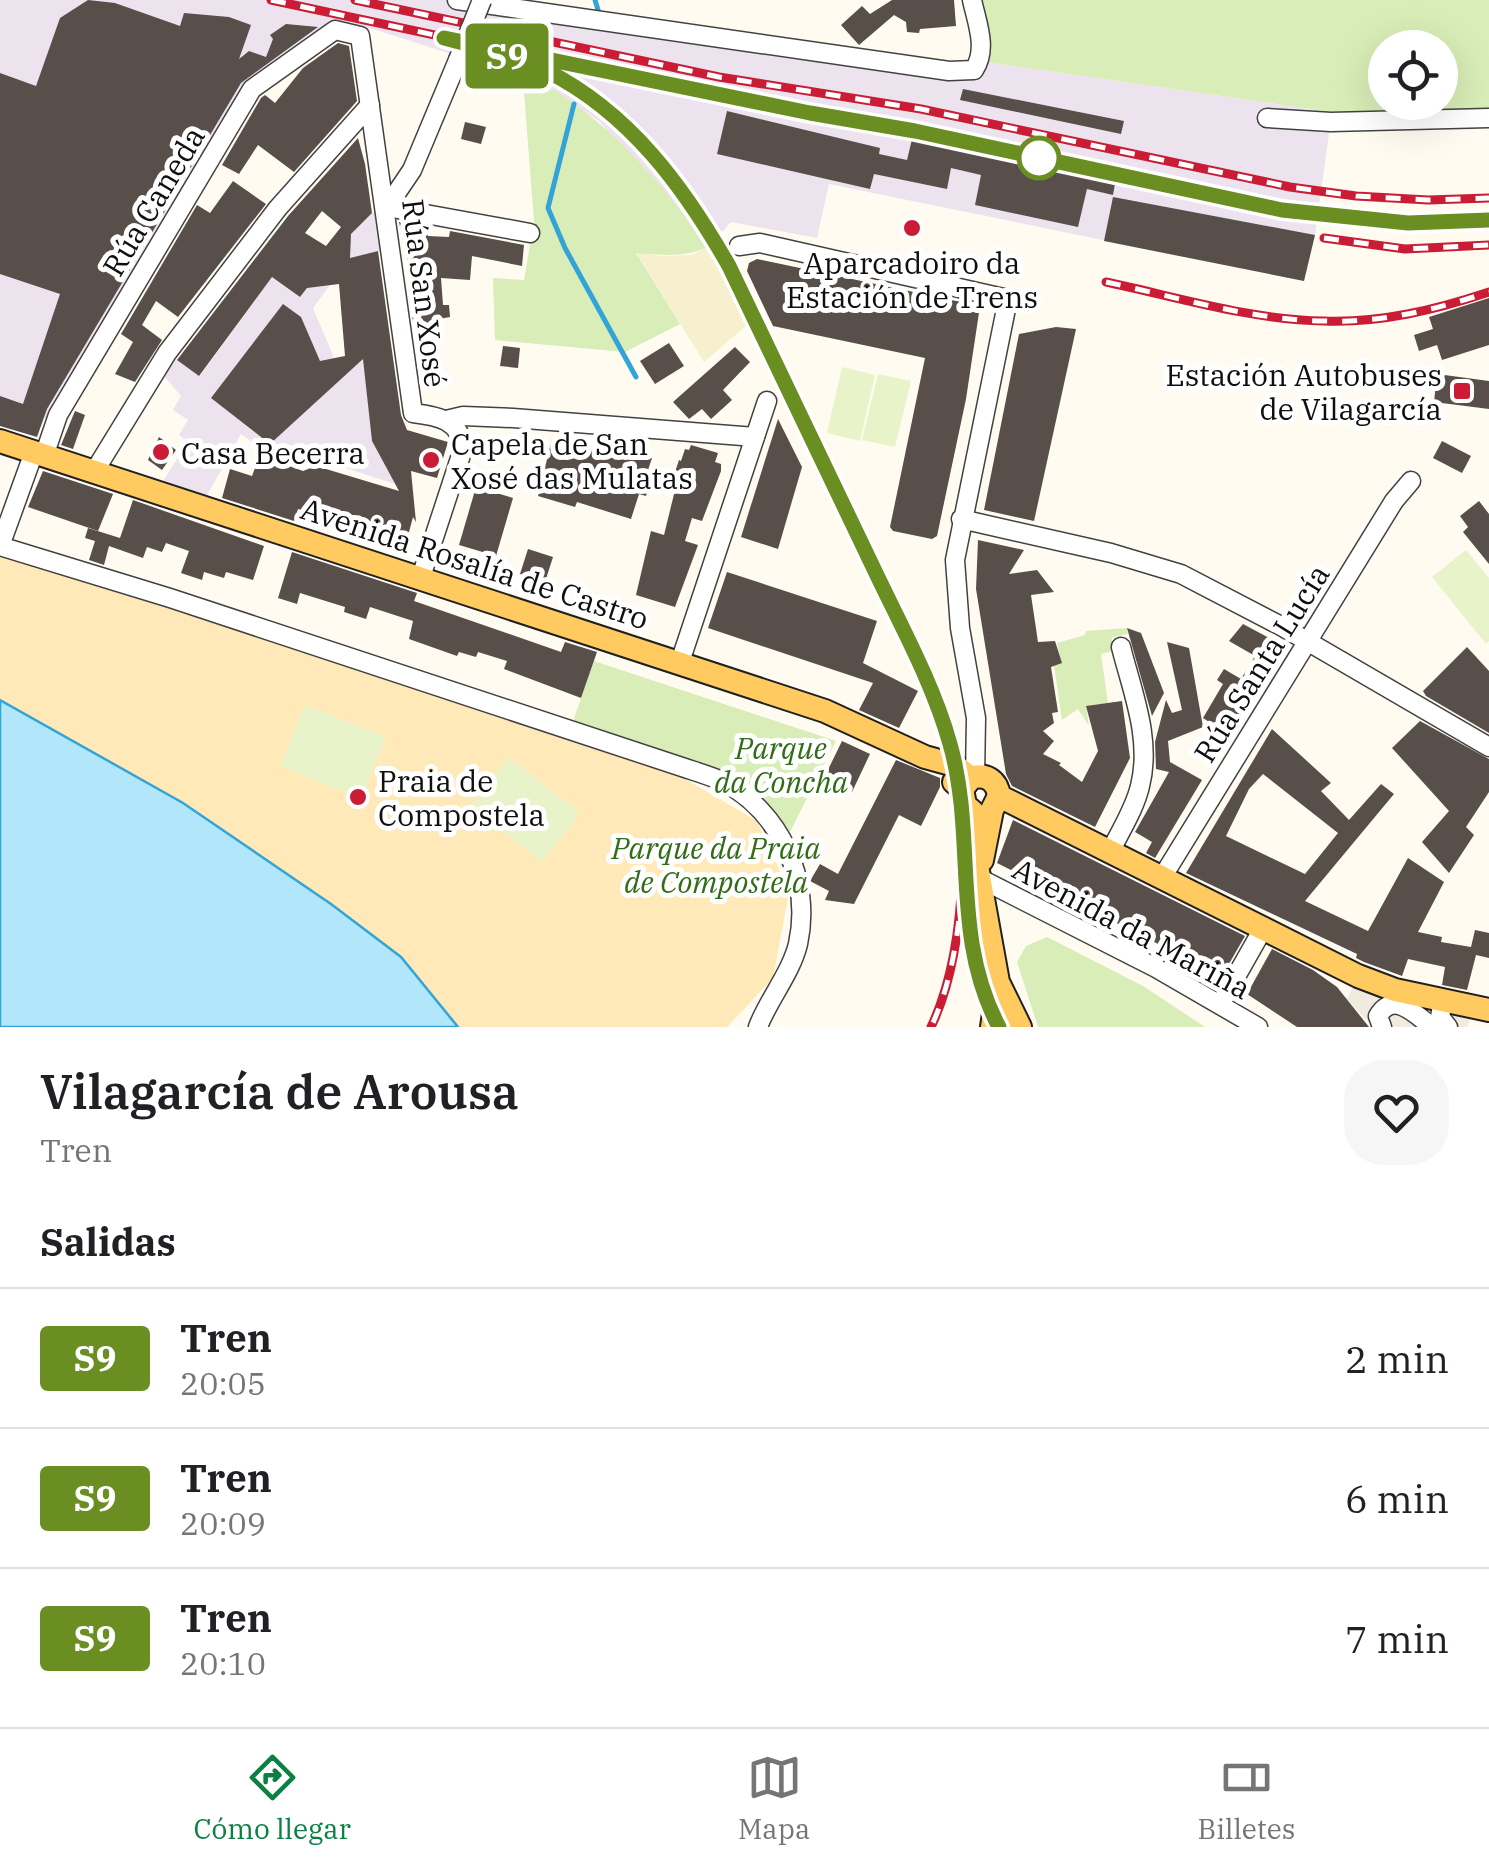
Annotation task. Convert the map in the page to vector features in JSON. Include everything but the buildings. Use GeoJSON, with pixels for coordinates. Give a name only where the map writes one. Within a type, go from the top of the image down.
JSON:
{"type":"FeatureCollection","features":[{"type":"Feature","properties":{"kind":"main road","name":"Avenida Rosalía de Castro"},"geometry":{"type":"LineString","coordinates":[[0,441],[841,716],[925,756],[954,765],[980,791],[1111,850],[1358,976],[1394,990],[1482,1008]]}},
{"type":"Feature","properties":{"kind":"main road"},"geometry":{"type":"LineString","coordinates":[[980,791],[979,878],[998,982],[1017,1027],[995,1027],[998,982]]}},
{"type":"Feature","properties":{"kind":"street"},"geometry":{"type":"LineString","coordinates":[[457,0],[950,71],[974,70],[980,61],[982,46],[972,0]]}},
{"type":"Feature","properties":{"kind":"street"},"geometry":{"type":"LineString","coordinates":[[482,0],[412,170],[386,207],[530,233]]}},
{"type":"Feature","properties":{"kind":"street","name":"Rúa Caneda"},"geometry":{"type":"LineString","coordinates":[[0,546],[58,415],[252,89],[334,30],[360,36]]}},
{"type":"Feature","properties":{"kind":"street","name":"Rúa San Xosé"},"geometry":{"type":"LineString","coordinates":[[360,36],[413,412],[446,420],[460,432],[463,449],[421,578]]}},
{"type":"Feature","properties":{"kind":"street"},"geometry":{"type":"LineString","coordinates":[[94,472],[168,352],[278,208],[370,104]]}},
{"type":"Feature","properties":{"kind":"street"},"geometry":{"type":"LineString","coordinates":[[1267,118],[1330,122],[1489,118]]}},
{"type":"Feature","properties":{"kind":"street"},"geometry":{"type":"LineString","coordinates":[[740,246],[760,243],[1008,300],[955,560],[980,791]]}},
{"type":"Feature","properties":{"kind":"street"},"geometry":{"type":"LineString","coordinates":[[680,662],[767,401]]}},
{"type":"Feature","properties":{"kind":"street"},"geometry":{"type":"LineString","coordinates":[[446,420],[463,416],[513,418],[756,438]]}},
{"type":"Feature","properties":{"kind":"street","name":"Rúa Santa Lucía"},"geometry":{"type":"LineString","coordinates":[[1163,876],[1306,640],[1394,501],[1411,482]]}},
{"type":"Feature","properties":{"kind":"street"},"geometry":{"type":"LineString","coordinates":[[962,520],[1112,552],[1181,574],[1306,640],[1489,746]]}},
{"type":"Feature","properties":{"kind":"street"},"geometry":{"type":"LineString","coordinates":[[0,546],[170,598],[721,781],[753,804],[778,834],[795,867],[802,903],[798,946],[758,1026]]}},
{"type":"Feature","properties":{"kind":"street"},"geometry":{"type":"LineString","coordinates":[[1111,850],[1140,788],[1145,752],[1120,647]]}},
{"type":"Feature","properties":{"kind":"street","name":"Avenida da Mariña"},"geometry":{"type":"LineString","coordinates":[[979,878],[1221,1003],[1258,1027]]}},
{"type":"Feature","properties":{"kind":"street"},"geometry":{"type":"LineString","coordinates":[[1221,1003],[1264,927]]}},
{"type":"Feature","properties":{"kind":"street"},"geometry":{"type":"LineString","coordinates":[[1443,1000],[1440,1017],[1448,1027]]}},
{"type":"Feature","properties":{"kind":"street"},"geometry":{"type":"LineString","coordinates":[[1382,1027],[1378,1016],[1382,1008],[1399,1004],[1410,1008],[1432,1027]]}},
{"type":"Feature","properties":{"kind":"shaded area"},"geometry":{"type":"Polygon","coordinates":[[[0,0],[511,0],[949,71],[979,61],[1332,112],[1315,235],[1304,281],[829,184],[817,238],[731,222],[708,247],[599,121],[542,83],[376,30],[328,20],[326,27],[278,61],[70,375],[52,420],[43,421],[0,396],[0,0]]]}},
{"type":"Feature","properties":{"kind":"shaded area"},"geometry":{"type":"Polygon","coordinates":[[[379,209],[389,248],[350,258],[313,308],[334,358],[363,352],[372,441],[395,484],[302,454],[295,474],[241,434],[201,506],[156,492],[188,442],[179,435],[188,420],[173,410],[181,396],[157,368],[167,353],[200,376],[272,277],[300,297],[363,219],[379,209]]]}},
{"type":"Feature","properties":{"kind":"shaded area"},"geometry":{"type":"Polygon","coordinates":[[[708,247],[747,325],[704,362],[636,252],[692,255],[708,247]]]}},
{"type":"Feature","properties":{"kind":"shaded area"},"geometry":{"type":"Polygon","coordinates":[[[1358,976],[1472,1015],[1467,1027],[1373,1027],[1347,999],[1358,976]]]}},
{"type":"Feature","properties":{"kind":"green space"},"geometry":{"type":"Polygon","coordinates":[[[971,0],[1489,0],[1489,118],[1458,119],[1458,30],[1368,30],[1368,120],[1410,120],[1331,122],[1332,112],[979,61],[971,0]]]}},
{"type":"Feature","properties":{"kind":"green space"},"geometry":{"type":"Polygon","coordinates":[[[490,66],[542,84],[588,114],[633,156],[692,225],[708,247],[682,254],[636,253],[680,324],[625,352],[495,340],[493,278],[524,280],[534,222],[524,92],[490,66]]]}},
{"type":"Feature","properties":{"kind":"green space"},"geometry":{"type":"Polygon","coordinates":[[[842,367],[875,375],[860,441],[827,433],[842,367]]]}},
{"type":"Feature","properties":{"kind":"green space"},"geometry":{"type":"Polygon","coordinates":[[[878,374],[911,381],[895,447],[862,440],[878,374]]]}},
{"type":"Feature","properties":{"kind":"green space"},"geometry":{"type":"Polygon","coordinates":[[[1466,550],[1489,578],[1486,644],[1432,577],[1466,550]]]}},
{"type":"Feature","properties":{"kind":"green space"},"geometry":{"type":"Polygon","coordinates":[[[1127,628],[1128,634],[1112,637],[1113,651],[1101,654],[1108,703],[1086,706],[1089,726],[1078,709],[1062,720],[1054,666],[1061,663],[1057,643],[1085,635],[1086,631],[1127,628]]]}},
{"type":"Feature","properties":{"kind":"green space","name":"Parque da Concha"},"geometry":{"type":"Polygon","coordinates":[[[594,661],[836,741],[790,832],[745,785],[571,727],[594,661]]]}},
{"type":"Feature","properties":{"kind":"green space"},"geometry":{"type":"Polygon","coordinates":[[[305,705],[386,737],[361,799],[280,766],[305,705]]]}},
{"type":"Feature","properties":{"kind":"green space"},"geometry":{"type":"Polygon","coordinates":[[[508,757],[580,813],[542,862],[470,805],[508,757]]]}},
{"type":"Feature","properties":{"kind":"green space"},"geometry":{"type":"Polygon","coordinates":[[[1047,937],[1143,986],[1205,1027],[1038,1027],[1017,962],[1026,946],[1047,937]]]}},
{"type":"Feature","properties":{"kind":"sand","name":"Praia de Compostela"},"geometry":{"type":"Polygon","coordinates":[[[0,553],[266,632],[675,773],[757,821],[789,892],[773,978],[727,1027],[235,1027],[0,840],[0,553]]]}},
{"type":"Feature","properties":{"kind":"water"},"geometry":{"type":"Polygon","coordinates":[[[0,700],[183,803],[331,904],[401,957],[458,1027],[0,1027],[0,700]]]}},
{"type":"Feature","properties":{"kind":"waterway"},"geometry":{"type":"LineString","coordinates":[[595,0],[599,13]]}},
{"type":"Feature","properties":{"kind":"waterway"},"geometry":{"type":"LineString","coordinates":[[574,104],[548,208],[565,248],[636,377]]}},
{"type":"Feature","properties":{"kind":"railway"},"geometry":{"type":"LineString","coordinates":[[271,0],[1283,209],[1407,223],[1489,220]]}},
{"type":"Feature","properties":{"kind":"railway"},"geometry":{"type":"LineString","coordinates":[[355,0],[719,77],[921,109],[1290,187],[1428,200],[1489,198]]}},
{"type":"Feature","properties":{"kind":"railway"},"geometry":{"type":"LineString","coordinates":[[534,66],[566,80],[623,123],[671,177],[712,237],[939,711],[957,785],[962,870],[954,955],[931,1027]]}},
{"type":"Feature","properties":{"kind":"railway"},"geometry":{"type":"LineString","coordinates":[[1324,238],[1405,249],[1489,245]]}},
{"type":"Feature","properties":{"kind":"railway"},"geometry":{"type":"LineString","coordinates":[[1106,282],[1242,312],[1324,321],[1408,314],[1489,292]]}},
{"type":"Feature","properties":{"kind":"railway"},"geometry":{"type":"LineString","coordinates":[[967,912],[980,982],[999,1027]]}},
{"type":"Feature","properties":{"kind":"train","name":"S9"},"geometry":{"type":"LineString","coordinates":[[999,1027],[988,1006],[972,950],[958,786],[946,729],[912,648],[729,266],[668,170],[605,109],[543,69],[444,38],[915,131],[1282,210],[1408,223],[1489,220]]}},
{"type":"Feature","properties":{"kind":"place","name":"Aparcadoiro da Estación de Trens"},"geometry":{"type":"Point","coordinates":[912,228]}},
{"type":"Feature","properties":{"kind":"place","name":"Estación Autobuses de Vilagarcía"},"geometry":{"type":"Point","coordinates":[1462,391]}},
{"type":"Feature","properties":{"kind":"place","name":"Casa Becerra"},"geometry":{"type":"Point","coordinates":[161,452]}},
{"type":"Feature","properties":{"kind":"place","name":"Capela de San Xosé das Mulatas"},"geometry":{"type":"Point","coordinates":[431,460]}},
{"type":"Feature","properties":{"kind":"place","name":"Praia de Compostela"},"geometry":{"type":"Point","coordinates":[358,797]}},
{"type":"Feature","properties":{"kind":"park label","name":"Parque da Praia de Compostela"},"geometry":{"type":"Point","coordinates":[716,864]}}]}
